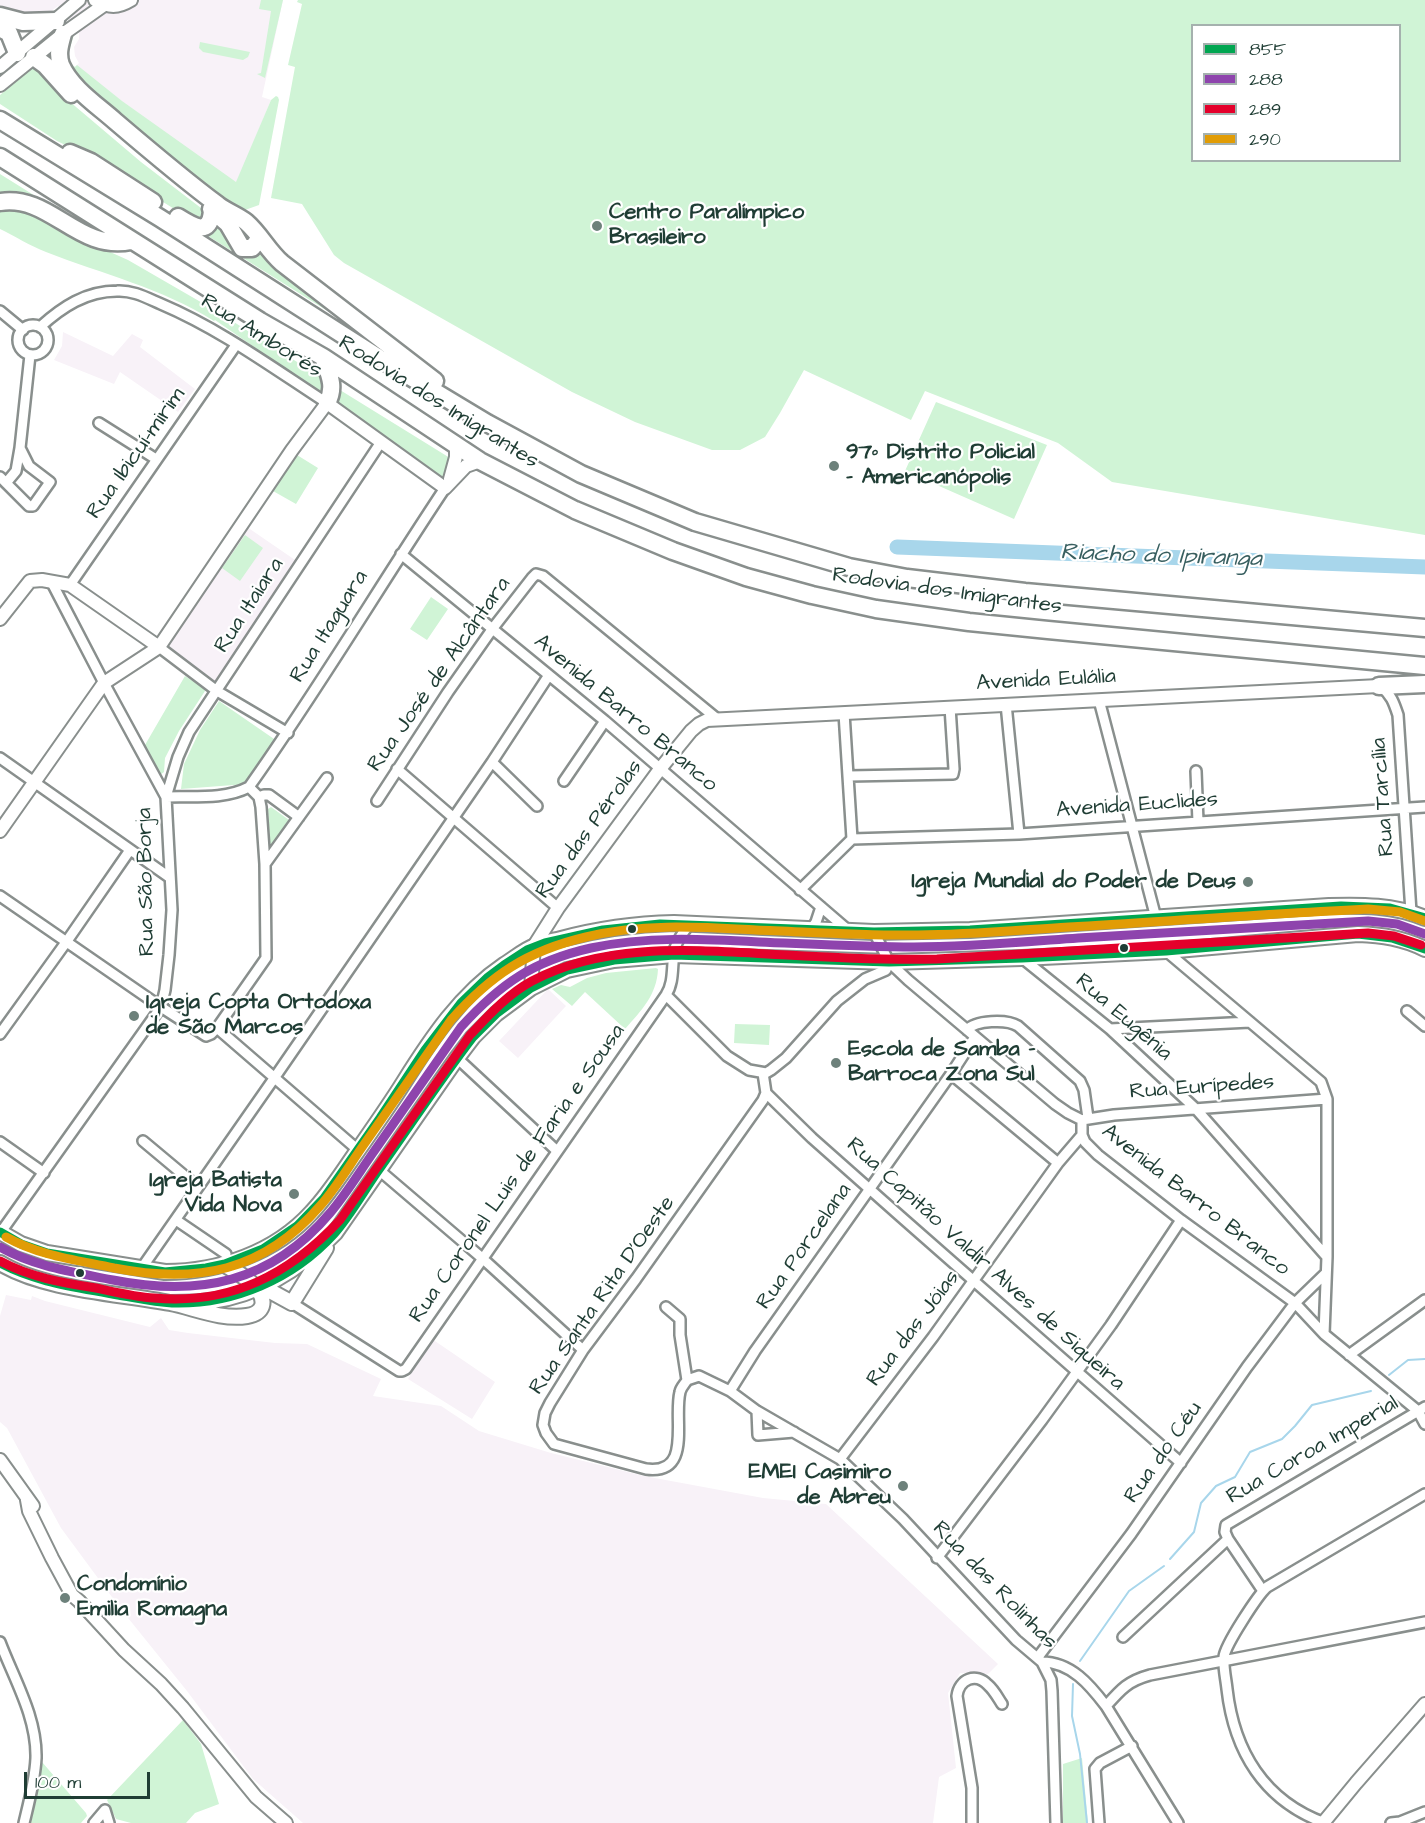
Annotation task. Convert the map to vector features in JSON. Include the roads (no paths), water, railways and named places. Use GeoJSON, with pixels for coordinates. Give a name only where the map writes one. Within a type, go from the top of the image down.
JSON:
{"type":"FeatureCollection","features":[{"type":"Feature","properties":{"kind":"highway"},"geometry":{"type":"LineString","coordinates":[[0,16],[59,27]]}},
{"type":"Feature","properties":{"kind":"highway"},"geometry":{"type":"LineString","coordinates":[[32,58],[59,27]]}},
{"type":"Feature","properties":{"kind":"highway"},"geometry":{"type":"LineString","coordinates":[[0,28],[9,33],[32,58],[96,117],[228,224],[242,248],[252,248],[260,238]]}},
{"type":"Feature","properties":{"kind":"highway"},"geometry":{"type":"LineString","coordinates":[[32,58],[65,73],[87,97],[145,147],[219,206],[253,228],[273,256],[487,423]]}},
{"type":"Feature","properties":{"kind":"highway","name":"Rodovia dos Imigrantes"},"geometry":{"type":"LineString","coordinates":[[0,120],[379,358],[487,423],[580,474],[694,522],[849,567],[907,578],[1025,592],[1425,628]]}},
{"type":"Feature","properties":{"kind":"highway"},"geometry":{"type":"LineString","coordinates":[[43,146],[58,149],[91,162],[194,227],[207,226],[211,221],[212,210]]}},
{"type":"Feature","properties":{"kind":"highway","name":"Rodovia dos Imigrantes"},"geometry":{"type":"LineString","coordinates":[[0,157],[131,241],[322,357],[480,461],[575,510],[673,551],[746,577],[876,609],[969,622],[1425,666]]}},
{"type":"Feature","properties":{"kind":"highway"},"geometry":{"type":"LineString","coordinates":[[0,202],[26,202],[69,227],[107,242],[131,241]]}},
{"type":"Feature","properties":{"kind":"highway"},"geometry":{"type":"LineString","coordinates":[[322,357],[332,380],[332,391],[327,403]]}},
{"type":"Feature","properties":{"kind":"highway"},"geometry":{"type":"LineString","coordinates":[[1379,686],[1425,684]]}},
{"type":"Feature","properties":{"kind":"main road"},"geometry":{"type":"LineString","coordinates":[[0,1232],[34,1249],[60,1255],[141,1269],[179,1272],[225,1259],[244,1258],[270,1246],[297,1227],[328,1192],[425,1049],[473,990],[495,971],[534,946],[584,933],[650,923],[913,933],[1329,906],[1370,906],[1411,912],[1425,918]]}},
{"type":"Feature","properties":{"kind":"main road"},"geometry":{"type":"LineString","coordinates":[[225,1259],[243,1277],[292,1303],[335,1233],[473,1037],[496,1014],[531,988],[558,974],[586,965],[622,959],[674,955],[889,962],[1022,958],[1166,951],[1358,934],[1384,935],[1410,941],[1425,949]]}},
{"type":"Feature","properties":{"kind":"main road"},"geometry":{"type":"LineString","coordinates":[[170,1303],[215,1301],[259,1287],[301,1264],[335,1233]]}},
{"type":"Feature","properties":{"kind":"main road"},"geometry":{"type":"LineString","coordinates":[[0,1263],[26,1276],[49,1282],[170,1303],[212,1314],[248,1316],[255,1313],[262,1306],[259,1287]]}},
{"type":"Feature","properties":{"kind":"street"},"geometry":{"type":"LineString","coordinates":[[0,67],[32,58],[59,27],[87,15],[100,2],[118,6],[131,0]]}},
{"type":"Feature","properties":{"kind":"street"},"geometry":{"type":"LineString","coordinates":[[0,85],[32,58],[78,2],[87,15]]}},
{"type":"Feature","properties":{"kind":"street","name":"Rua Amborés"},"geometry":{"type":"LineString","coordinates":[[40,327],[61,309],[89,295],[115,290],[141,296],[208,326],[327,403],[445,488]]}},
{"type":"Feature","properties":{"kind":"street"},"geometry":{"type":"LineString","coordinates":[[0,311],[23,330]]}},
{"type":"Feature","properties":{"kind":"street"},"geometry":{"type":"LineString","coordinates":[[29,326],[40,327],[47,335],[47,345],[41,354],[25,353],[19,345],[20,334],[29,326]]}},
{"type":"Feature","properties":{"kind":"street","name":"Rua Ibicuí-mirim"},"geometry":{"type":"LineString","coordinates":[[61,583],[156,459],[236,345]]}},
{"type":"Feature","properties":{"kind":"street"},"geometry":{"type":"LineString","coordinates":[[20,448],[29,466],[49,481],[33,506],[30,506],[3,480],[16,471],[30,355]]}},
{"type":"Feature","properties":{"kind":"street"},"geometry":{"type":"LineString","coordinates":[[0,831],[104,683],[159,647],[292,450],[327,403]]}},
{"type":"Feature","properties":{"kind":"street"},"geometry":{"type":"LineString","coordinates":[[99,423],[156,459]]}},
{"type":"Feature","properties":{"kind":"street","name":"Rua Itaiara"},"geometry":{"type":"LineString","coordinates":[[166,797],[178,757],[189,732],[381,442]]}},
{"type":"Feature","properties":{"kind":"street","name":"Rua Itaguara"},"geometry":{"type":"LineString","coordinates":[[445,488],[454,466],[456,445]]}},
{"type":"Feature","properties":{"kind":"street","name":"Rua Itaguara"},"geometry":{"type":"LineString","coordinates":[[249,787],[288,733],[445,488],[466,466],[480,461]]}},
{"type":"Feature","properties":{"kind":"street","name":"Avenida Barro Branco"},"geometry":{"type":"LineString","coordinates":[[401,554],[605,721],[849,931]]}},
{"type":"Feature","properties":{"kind":"street","name":"Rua José de Alcântara"},"geometry":{"type":"LineString","coordinates":[[377,801],[493,628],[536,574],[543,576],[716,718]]}},
{"type":"Feature","properties":{"kind":"street"},"geometry":{"type":"LineString","coordinates":[[0,619],[30,581],[61,583],[159,647],[217,691],[288,733]]}},
{"type":"Feature","properties":{"kind":"street","name":"Rua São Borja"},"geometry":{"type":"LineString","coordinates":[[0,1232],[160,1007],[165,990],[169,955],[172,910],[166,797],[104,683],[61,583]]}},
{"type":"Feature","properties":{"kind":"street"},"geometry":{"type":"LineString","coordinates":[[141,1269],[492,762],[549,675]]}},
{"type":"Feature","properties":{"kind":"street","name":"Avenida Eulália"},"geometry":{"type":"LineString","coordinates":[[716,718],[1379,686]]}},
{"type":"Feature","properties":{"kind":"street","name":"Rua Tarcília"},"geometry":{"type":"LineString","coordinates":[[1379,686],[1388,692],[1398,715],[1411,912]]}},
{"type":"Feature","properties":{"kind":"street"},"geometry":{"type":"LineString","coordinates":[[1099,700],[1156,918]]}},
{"type":"Feature","properties":{"kind":"street"},"geometry":{"type":"LineString","coordinates":[[1006,704],[1019,834]]}},
{"type":"Feature","properties":{"kind":"street"},"geometry":{"type":"LineString","coordinates":[[849,776],[953,774],[950,707]]}},
{"type":"Feature","properties":{"kind":"street"},"geometry":{"type":"LineString","coordinates":[[800,890],[852,839],[844,713]]}},
{"type":"Feature","properties":{"kind":"street","name":"Rua das Pérolas"},"geometry":{"type":"LineString","coordinates":[[531,988],[534,946],[558,908],[660,769],[699,724],[716,718]]}},
{"type":"Feature","properties":{"kind":"street"},"geometry":{"type":"LineString","coordinates":[[564,781],[605,721]]}},
{"type":"Feature","properties":{"kind":"street"},"geometry":{"type":"LineString","coordinates":[[0,758],[170,877]]}},
{"type":"Feature","properties":{"kind":"street"},"geometry":{"type":"LineString","coordinates":[[492,762],[537,806]]}},
{"type":"Feature","properties":{"kind":"street"},"geometry":{"type":"LineString","coordinates":[[397,769],[558,908]]}},
{"type":"Feature","properties":{"kind":"street"},"geometry":{"type":"LineString","coordinates":[[1196,771],[1198,822]]}},
{"type":"Feature","properties":{"kind":"street"},"geometry":{"type":"LineString","coordinates":[[265,864],[327,778]]}},
{"type":"Feature","properties":{"kind":"street"},"geometry":{"type":"LineString","coordinates":[[0,896],[160,1007],[206,1036],[211,1034],[266,958],[265,864],[259,797],[249,787],[240,792],[222,795],[166,797]]}},
{"type":"Feature","properties":{"kind":"street"},"geometry":{"type":"LineString","coordinates":[[259,797],[269,795],[299,817]]}},
{"type":"Feature","properties":{"kind":"street","name":"Avenida Euclides"},"geometry":{"type":"LineString","coordinates":[[852,839],[1019,834],[1425,807]]}},
{"type":"Feature","properties":{"kind":"street"},"geometry":{"type":"LineString","coordinates":[[0,1034],[130,850]]}},
{"type":"Feature","properties":{"kind":"street"},"geometry":{"type":"LineString","coordinates":[[811,929],[821,907]]}},
{"type":"Feature","properties":{"kind":"street"},"geometry":{"type":"LineString","coordinates":[[690,924],[679,938],[674,955],[671,982],[666,995],[727,1056],[743,1068],[763,1073],[771,1070],[786,1058],[837,1001],[865,979],[886,970],[889,962],[874,932]]}},
{"type":"Feature","properties":{"kind":"street"},"geometry":{"type":"LineString","coordinates":[[1166,951],[1321,1082],[1327,1099],[1324,1334],[1422,1409],[1425,1424]]}},
{"type":"Feature","properties":{"kind":"street","name":"Rua Eugênia"},"geometry":{"type":"LineString","coordinates":[[1022,958],[1110,1029],[1196,1109],[1326,1257]]}},
{"type":"Feature","properties":{"kind":"street","name":"Avenida Barro Branco"},"geometry":{"type":"LineString","coordinates":[[889,962],[1055,1104],[1068,1113],[1085,1119],[1082,1135],[1089,1147],[1098,1155],[1181,1220],[1295,1303],[1324,1334]]}},
{"type":"Feature","properties":{"kind":"street","name":"Rua Coronel Luis de Faria e Sousa"},"geometry":{"type":"LineString","coordinates":[[292,1303],[399,1371],[406,1369],[666,995]]}},
{"type":"Feature","properties":{"kind":"street"},"geometry":{"type":"LineString","coordinates":[[1407,1011],[1425,1026]]}},
{"type":"Feature","properties":{"kind":"street"},"geometry":{"type":"LineString","coordinates":[[967,1030],[973,1024],[1002,1021],[1018,1026],[1080,1081],[1084,1090],[1085,1119]]}},
{"type":"Feature","properties":{"kind":"street"},"geometry":{"type":"LineString","coordinates":[[1110,1029],[1250,1022]]}},
{"type":"Feature","properties":{"kind":"street"},"geometry":{"type":"LineString","coordinates":[[217,1028],[358,1150]]}},
{"type":"Feature","properties":{"kind":"street","name":"Rua Porcelana"},"geometry":{"type":"LineString","coordinates":[[730,1391],[755,1351],[975,1037]]}},
{"type":"Feature","properties":{"kind":"street"},"geometry":{"type":"LineString","coordinates":[[457,1058],[557,1151]]}},
{"type":"Feature","properties":{"kind":"street"},"geometry":{"type":"LineString","coordinates":[[763,1073],[766,1093]]}},
{"type":"Feature","properties":{"kind":"street"},"geometry":{"type":"LineString","coordinates":[[951,1074],[1058,1163]]}},
{"type":"Feature","properties":{"kind":"street","name":"Rua Capitão Valdir Alves de Siqueira"},"geometry":{"type":"LineString","coordinates":[[766,1093],[870,1189],[1181,1463]]}},
{"type":"Feature","properties":{"kind":"street","name":"Rua Santa Rita D'Oeste"},"geometry":{"type":"LineString","coordinates":[[687,1380],[681,1389],[676,1456],[667,1467],[646,1469],[565,1448],[554,1444],[543,1425],[545,1413],[583,1350],[649,1262],[756,1111],[766,1093]]}},
{"type":"Feature","properties":{"kind":"street","name":"Rua Eurípedes"},"geometry":{"type":"LineString","coordinates":[[1085,1119],[1327,1099]]}},
{"type":"Feature","properties":{"kind":"street","name":"Rua das Jóias"},"geometry":{"type":"LineString","coordinates":[[840,1460],[974,1281],[1058,1163],[1082,1135]]}},
{"type":"Feature","properties":{"kind":"street"},"geometry":{"type":"LineString","coordinates":[[143,1141],[198,1187]]}},
{"type":"Feature","properties":{"kind":"street"},"geometry":{"type":"LineString","coordinates":[[0,1142],[44,1173]]}},
{"type":"Feature","properties":{"kind":"street"},"geometry":{"type":"LineString","coordinates":[[379,1170],[482,1258],[583,1350]]}},
{"type":"Feature","properties":{"kind":"street"},"geometry":{"type":"LineString","coordinates":[[176,1220],[225,1259]]}},
{"type":"Feature","properties":{"kind":"street"},"geometry":{"type":"LineString","coordinates":[[937,1558],[1038,1426],[1111,1325],[1181,1220]]}},
{"type":"Feature","properties":{"kind":"street","name":"Rua do Céu"},"geometry":{"type":"LineString","coordinates":[[1040,1659],[1131,1534],[1247,1367],[1295,1303],[1326,1273]]}},
{"type":"Feature","properties":{"kind":"street"},"geometry":{"type":"LineString","coordinates":[[1349,1355],[1425,1300]]}},
{"type":"Feature","properties":{"kind":"street"},"geometry":{"type":"LineString","coordinates":[[666,1307],[680,1319],[680,1335],[687,1380]]}},
{"type":"Feature","properties":{"kind":"street","name":"Rua das Rolinhas"},"geometry":{"type":"LineString","coordinates":[[687,1380],[699,1376],[730,1391],[757,1411],[840,1460],[903,1519],[1016,1640],[1040,1659],[1051,1680],[1056,1823]]}},
{"type":"Feature","properties":{"kind":"street","name":"Rua Coroa Imperial"},"geometry":{"type":"LineString","coordinates":[[1263,1591],[1228,1539],[1225,1528],[1229,1522],[1422,1409]]}},
{"type":"Feature","properties":{"kind":"street"},"geometry":{"type":"LineString","coordinates":[[757,1411],[758,1435],[795,1432]]}},
{"type":"Feature","properties":{"kind":"street"},"geometry":{"type":"LineString","coordinates":[[0,1460],[27,1500],[29,1511],[78,1592],[79,1601],[124,1650],[183,1708],[256,1797],[286,1823]]}},
{"type":"Feature","properties":{"kind":"street"},"geometry":{"type":"LineString","coordinates":[[1425,1494],[1263,1591],[1226,1650],[1224,1660],[1230,1712],[1239,1742],[1252,1768],[1280,1798],[1324,1823],[1425,1704]]}},
{"type":"Feature","properties":{"kind":"street"},"geometry":{"type":"LineString","coordinates":[[1123,1637],[1228,1539]]}},
{"type":"Feature","properties":{"kind":"street"},"geometry":{"type":"LineString","coordinates":[[1106,1706],[1123,1687],[1136,1679],[1425,1622]]}},
{"type":"Feature","properties":{"kind":"street"},"geometry":{"type":"LineString","coordinates":[[0,1642],[26,1705],[34,1734],[36,1756],[34,1775],[24,1823]]}},
{"type":"Feature","properties":{"kind":"street"},"geometry":{"type":"LineString","coordinates":[[1040,1659],[1058,1664],[1082,1678],[1106,1706],[1178,1823]]}},
{"type":"Feature","properties":{"kind":"street"},"geometry":{"type":"LineString","coordinates":[[972,1823],[972,1788],[957,1689],[968,1679],[982,1680],[988,1684],[1002,1704]]}},
{"type":"Feature","properties":{"kind":"street"},"geometry":{"type":"LineString","coordinates":[[1099,1823],[1095,1769],[1100,1763],[1132,1746]]}},
{"type":"Feature","properties":{"kind":"street"},"geometry":{"type":"LineString","coordinates":[[94,1823],[105,1810],[109,1823]]}},
{"type":"Feature","properties":{"kind":"street"},"geometry":{"type":"LineString","coordinates":[[1391,1823],[1400,1822],[1425,1812]]}},
{"type":"Feature","properties":{"kind":"waterway","name":"Riacho do Ipiranga"},"geometry":{"type":"LineString","coordinates":[[897,547],[1425,567]]}},
{"type":"Feature","properties":{"kind":"waterway"},"geometry":{"type":"LineString","coordinates":[[1389,1375],[1408,1360],[1425,1359]]}},
{"type":"Feature","properties":{"kind":"waterway"},"geometry":{"type":"LineString","coordinates":[[1170,1559],[1194,1532],[1201,1503],[1216,1486],[1235,1477],[1250,1452],[1282,1439],[1312,1405],[1371,1391]]}},
{"type":"Feature","properties":{"kind":"waterway"},"geometry":{"type":"LineString","coordinates":[[1080,1661],[1129,1591],[1164,1566]]}},
{"type":"Feature","properties":{"kind":"waterway"},"geometry":{"type":"LineString","coordinates":[[1073,1684],[1072,1716],[1080,1754],[1087,1823]]}},
{"type":"Feature","properties":{"kind":"place","name":"Centro Paralímpico Brasileiro"},"geometry":{"type":"Point","coordinates":[597,226]}},
{"type":"Feature","properties":{"kind":"place","name":"97º Distrito Policial - Americanópolis"},"geometry":{"type":"Point","coordinates":[834,466]}},
{"type":"Feature","properties":{"kind":"place","name":"Igreja Mundial do Poder de Deus"},"geometry":{"type":"Point","coordinates":[1248,882]}},
{"type":"Feature","properties":{"kind":"place","name":"Igreja Copta Ortodoxa de São Marcos"},"geometry":{"type":"Point","coordinates":[134,1016]}},
{"type":"Feature","properties":{"kind":"place","name":"Escola de Samba - Barroca Zona Sul"},"geometry":{"type":"Point","coordinates":[836,1063]}},
{"type":"Feature","properties":{"kind":"place","name":"Igreja Batista Vida Nova"},"geometry":{"type":"Point","coordinates":[294,1194]}},
{"type":"Feature","properties":{"kind":"place","name":"EMEI Casimiro de Abreu"},"geometry":{"type":"Point","coordinates":[903,1486]}},
{"type":"Feature","properties":{"kind":"place","name":"Condomínio Emilia Romagna"},"geometry":{"type":"Point","coordinates":[65,1598]}}]}
